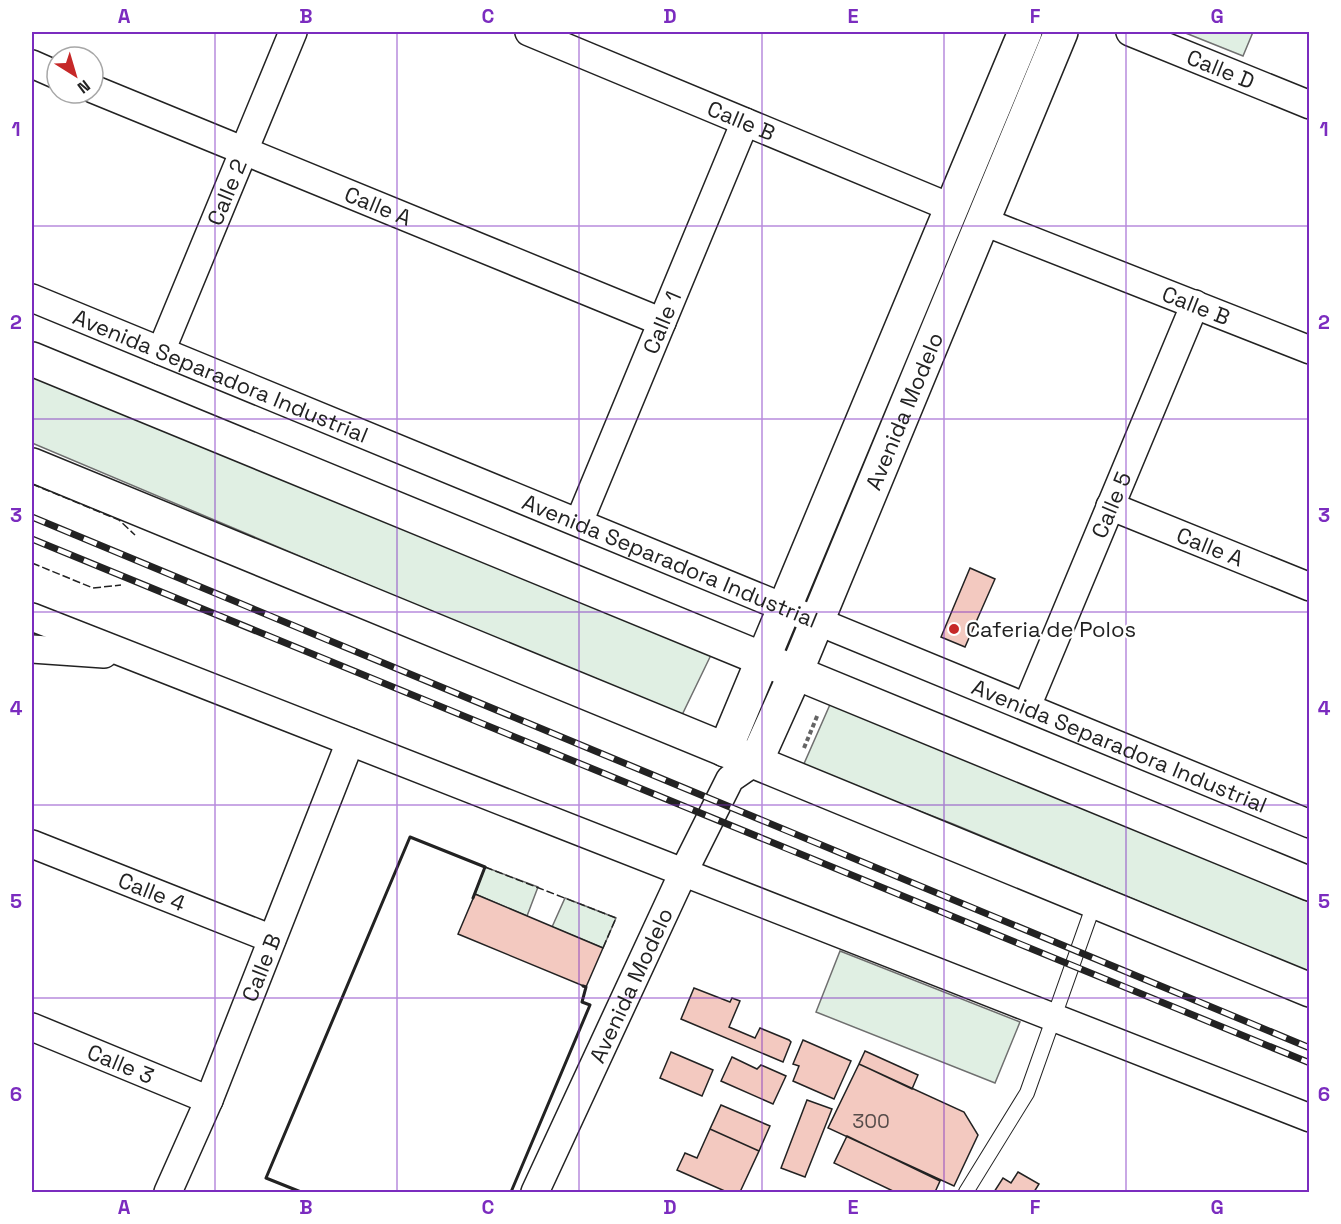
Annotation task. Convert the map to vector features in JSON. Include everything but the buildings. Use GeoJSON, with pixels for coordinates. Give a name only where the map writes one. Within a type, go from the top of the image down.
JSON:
{"type":"FeatureCollection","features":[{"type":"Feature","properties":{"kind":"main road","name":"Avenida Modelo"},"geometry":{"type":"LineString","coordinates":[[737,763],[765,660],[1025,32]]}},
{"type":"Feature","properties":{"kind":"main road","name":"Avenida Modelo"},"geometry":{"type":"LineString","coordinates":[[737,763],[796,672],[1061,32]]}},
{"type":"Feature","properties":{"kind":"main road"},"geometry":{"type":"LineString","coordinates":[[32,359],[1310,884]]}},
{"type":"Feature","properties":{"kind":"main road"},"geometry":{"type":"LineString","coordinates":[[32,465],[737,763],[1310,990]]}},
{"type":"Feature","properties":{"kind":"street","name":"Calle 2"},"geometry":{"type":"LineString","coordinates":[[161,351],[293,32]]}},
{"type":"Feature","properties":{"kind":"street","name":"Calle D"},"geometry":{"type":"LineString","coordinates":[[1130,32],[1310,105]]}},
{"type":"Feature","properties":{"kind":"street","name":"Calle B"},"geometry":{"type":"LineString","coordinates":[[537,33],[952,208]]}},
{"type":"Feature","properties":{"kind":"street","name":"Calle A"},"geometry":{"type":"LineString","coordinates":[[105,94],[662,322]]}},
{"type":"Feature","properties":{"kind":"street","name":"Calle 1"},"geometry":{"type":"LineString","coordinates":[[579,522],[745,122]]}},
{"type":"Feature","properties":{"kind":"street","name":"Calle B"},"geometry":{"type":"LineString","coordinates":[[982,221],[1309,348]]}},
{"type":"Feature","properties":{"kind":"street","name":"Avenida Separadora Industrial"},"geometry":{"type":"LineString","coordinates":[[32,298],[1310,824]]}},
{"type":"Feature","properties":{"kind":"street","name":"Calle 5"},"geometry":{"type":"LineString","coordinates":[[1027,706],[1195,304]]}},
{"type":"Feature","properties":{"kind":"street","name":"Calle A"},"geometry":{"type":"LineString","coordinates":[[1110,506],[1310,587]]}},
{"type":"Feature","properties":{"kind":"street"},"geometry":{"type":"LineString","coordinates":[[32,617],[1310,1118]]}},
{"type":"Feature","properties":{"kind":"street"},"geometry":{"type":"LineString","coordinates":[[32,649],[132,656]]}},
{"type":"Feature","properties":{"kind":"street","name":"Calle B"},"geometry":{"type":"LineString","coordinates":[[168,1192],[209,1100],[350,742]]}},
{"type":"Feature","properties":{"kind":"street","name":"Avenida Modelo"},"geometry":{"type":"LineString","coordinates":[[535,1192],[737,763]]}},
{"type":"Feature","properties":{"kind":"street","name":"Calle 4"},"geometry":{"type":"LineString","coordinates":[[32,844],[272,939]]}},
{"type":"Feature","properties":{"kind":"street","name":"Calle 3"},"geometry":{"type":"LineString","coordinates":[[32,1027],[209,1100]]}},
{"type":"Feature","properties":{"kind":"lane"},"geometry":{"type":"LineString","coordinates":[[966,1192],[1027,1093],[1094,904]]}},
{"type":"Feature","properties":{"kind":"green space"},"geometry":{"type":"Polygon","coordinates":[[[1183,32],[1253,32],[1243,56],[1183,32]]]}},
{"type":"Feature","properties":{"kind":"green space"},"geometry":{"type":"Polygon","coordinates":[[[32,374],[711,655],[681,717],[32,443],[32,374]]]}},
{"type":"Feature","properties":{"kind":"green space"},"geometry":{"type":"Polygon","coordinates":[[[832,700],[1309,902],[1309,972],[953,824],[803,766],[832,700]]]}},
{"type":"Feature","properties":{"kind":"green space"},"geometry":{"type":"Polygon","coordinates":[[[485,867],[538,887],[527,916],[475,894],[485,867]]]}},
{"type":"Feature","properties":{"kind":"green space"},"geometry":{"type":"Polygon","coordinates":[[[565,898],[616,918],[603,948],[552,927],[565,898]]]}},
{"type":"Feature","properties":{"kind":"green space"},"geometry":{"type":"Polygon","coordinates":[[[840,951],[1020,1022],[995,1083],[816,1012],[840,951]]]}},
{"type":"Feature","properties":{"kind":"railway"},"geometry":{"type":"LineString","coordinates":[[32,517],[1310,1048]]}},
{"type":"Feature","properties":{"kind":"railway"},"geometry":{"type":"LineString","coordinates":[[32,539],[1310,1063]]}},
{"type":"Feature","properties":{"kind":"fence"},"geometry":{"type":"LineString","coordinates":[[32,484],[119,520],[135,535]]}},
{"type":"Feature","properties":{"kind":"fence"},"geometry":{"type":"LineString","coordinates":[[32,563],[93,588],[121,585]]}},
{"type":"Feature","properties":{"kind":"fence"},"geometry":{"type":"LineString","coordinates":[[485,867],[616,918],[603,948]]}},
{"type":"Feature","properties":{"kind":"wall"},"geometry":{"type":"LineString","coordinates":[[301,1192],[266,1178],[410,837],[485,867],[473,898]]}},
{"type":"Feature","properties":{"kind":"wall"},"geometry":{"type":"LineString","coordinates":[[511,1192],[590,1005],[582,1002],[586,987],[583,986]]}},
{"type":"Feature","properties":{"kind":"place","name":"Caferia de Polos"},"geometry":{"type":"Point","coordinates":[954,629]}}]}
